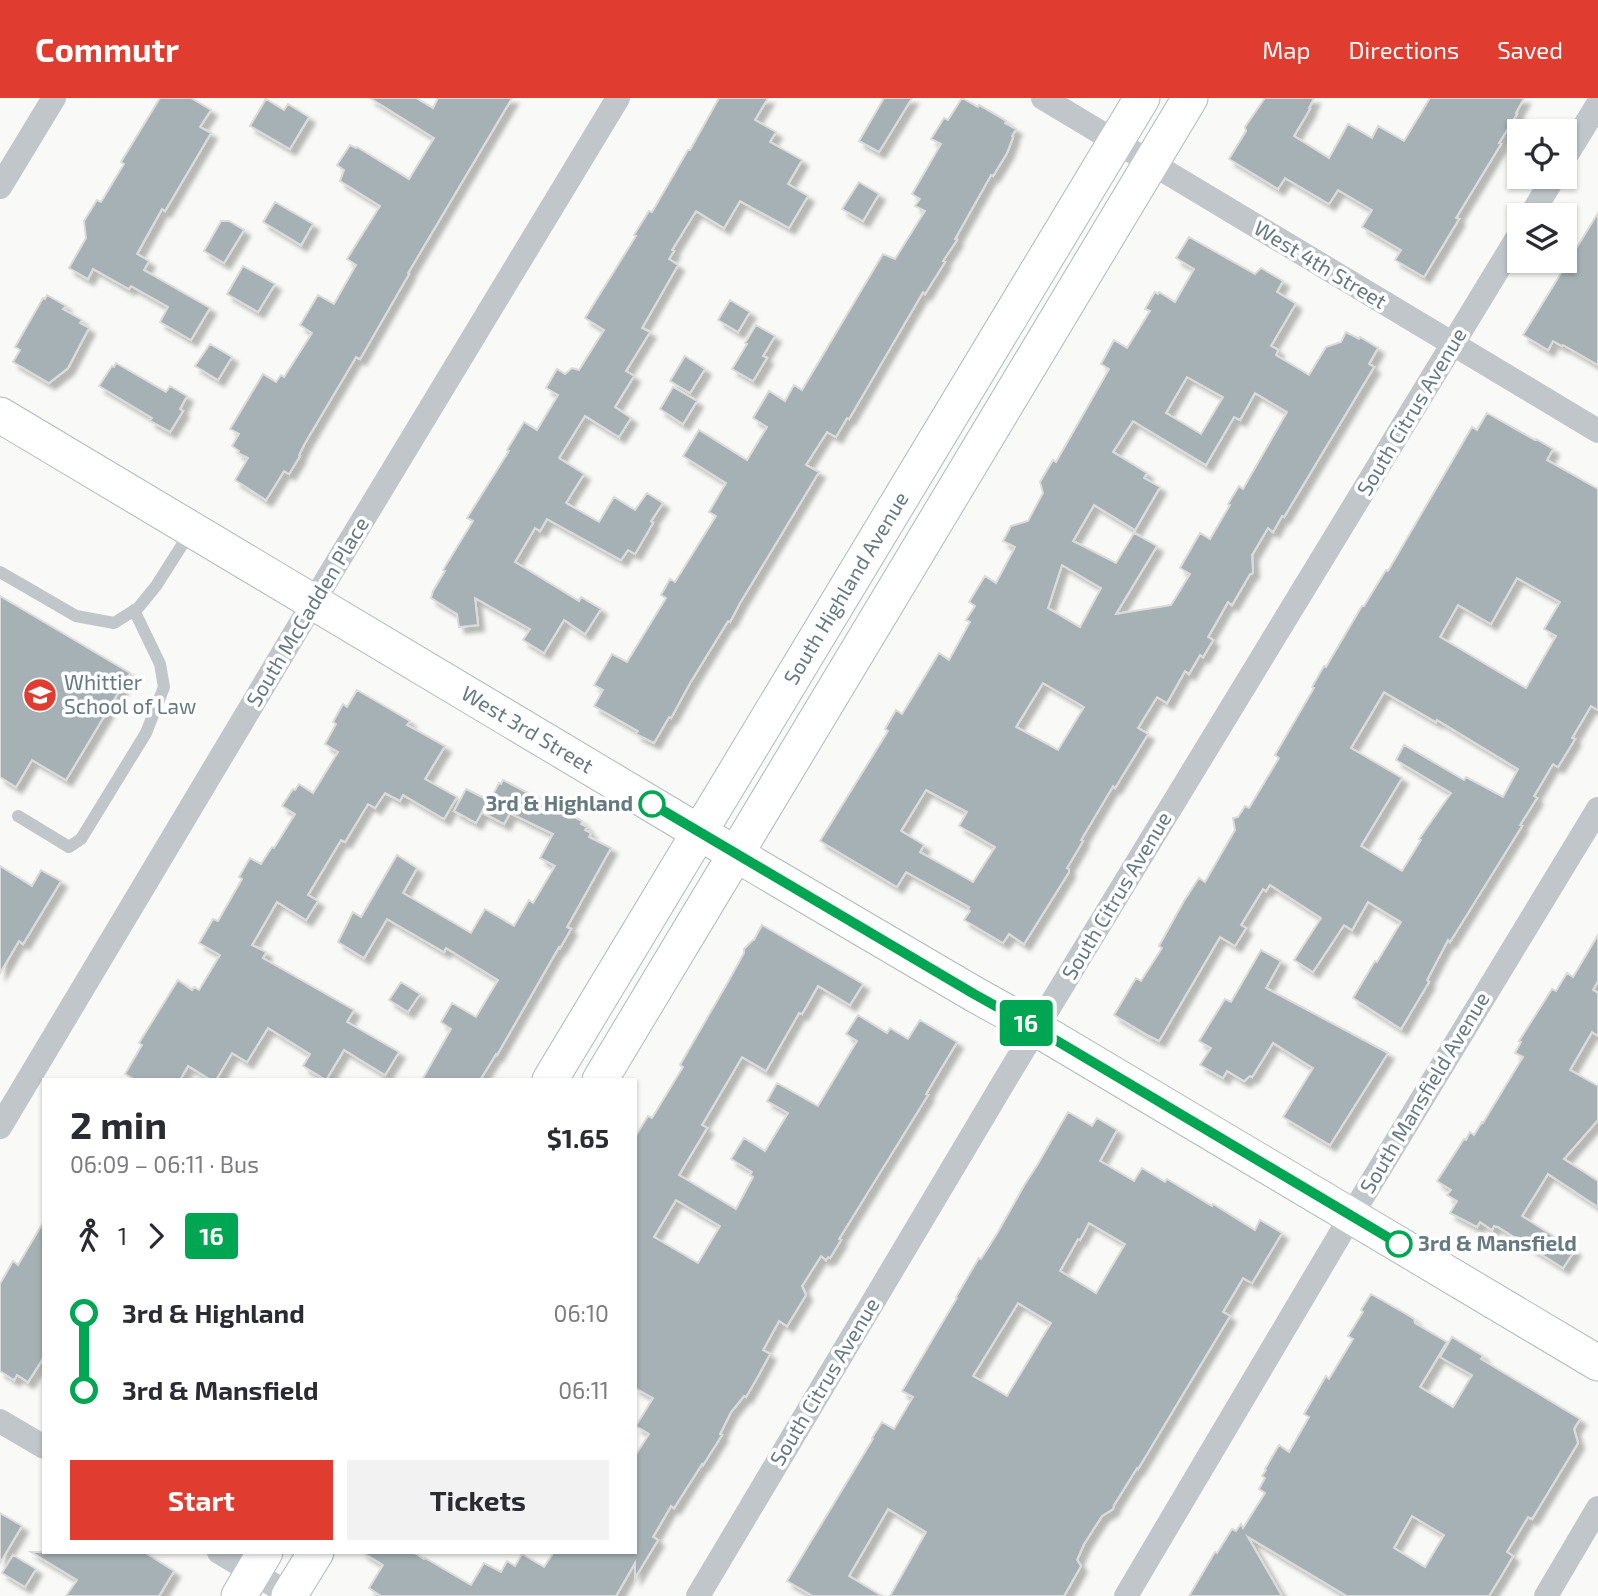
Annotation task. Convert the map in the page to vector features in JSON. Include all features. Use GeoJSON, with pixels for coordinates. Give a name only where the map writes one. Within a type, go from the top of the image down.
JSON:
{"type":"FeatureCollection","features":[{"type":"Feature","properties":{"kind":"main road","name":"South Highland Avenue"},"geometry":{"type":"LineString","coordinates":[[551,1078],[1142,98]]}},
{"type":"Feature","properties":{"kind":"main road","name":"South Highland Avenue"},"geometry":{"type":"LineString","coordinates":[[601,1078],[1190,98]]}},
{"type":"Feature","properties":{"kind":"main road","name":"West 3rd Street"},"geometry":{"type":"LineString","coordinates":[[0,415],[700,833],[1037,1029],[1598,1363]]}},
{"type":"Feature","properties":{"kind":"main road"},"geometry":{"type":"LineString","coordinates":[[290,1596],[315,1554]]}},
{"type":"Feature","properties":{"kind":"street"},"geometry":{"type":"LineString","coordinates":[[0,187],[54,98]]}},
{"type":"Feature","properties":{"kind":"street","name":"South McCadden Place"},"geometry":{"type":"LineString","coordinates":[[0,1127],[618,98]]}},
{"type":"Feature","properties":{"kind":"street","name":"West 4th Street"},"geometry":{"type":"LineString","coordinates":[[1043,98],[1598,432]]}},
{"type":"Feature","properties":{"kind":"street"},"geometry":{"type":"LineString","coordinates":[[1577,138],[1598,104]]}},
{"type":"Feature","properties":{"kind":"street","name":"South Citrus Avenue"},"geometry":{"type":"LineString","coordinates":[[698,1596],[1037,1029],[1507,255]]}},
{"type":"Feature","properties":{"kind":"street","name":"South Mansfield Avenue"},"geometry":{"type":"LineString","coordinates":[[1126,1596],[1351,1216],[1598,809]]}},
{"type":"Feature","properties":{"kind":"street"},"geometry":{"type":"LineString","coordinates":[[0,1421],[42,1446]]}},
{"type":"Feature","properties":{"kind":"street"},"geometry":{"type":"LineString","coordinates":[[1546,1596],[1598,1508]]}},
{"type":"Feature","properties":{"kind":"street"},"geometry":{"type":"LineString","coordinates":[[222,1554],[290,1596]]}},
{"type":"Feature","properties":{"kind":"lane"},"geometry":{"type":"LineString","coordinates":[[0,572],[76,616],[114,622],[138,608],[156,586],[191,530]]}},
{"type":"Feature","properties":{"kind":"lane"},"geometry":{"type":"LineString","coordinates":[[18,816],[69,847],[81,839],[146,733],[164,687],[160,664],[134,610]]}},
{"type":"Feature","properties":{"kind":"building"},"geometry":{"type":"Polygon","coordinates":[[[160,98],[191,98],[211,110],[200,127],[211,133],[165,211],[162,209],[137,254],[149,261],[144,270],[210,308],[191,340],[160,322],[168,307],[93,269],[88,279],[69,268],[86,238],[84,221],[97,200],[101,202],[124,164],[121,162],[160,98]]]}},
{"type":"Feature","properties":{"kind":"building"},"geometry":{"type":"Polygon","coordinates":[[[370,98],[416,98],[433,108],[438,98],[512,98],[360,359],[356,357],[289,474],[284,471],[266,500],[235,480],[248,458],[232,446],[239,434],[230,429],[263,374],[276,382],[281,375],[284,377],[312,333],[300,325],[318,295],[334,304],[356,265],[347,259],[380,206],[340,181],[344,170],[337,165],[350,145],[409,179],[434,138],[370,98]]]}},
{"type":"Feature","properties":{"kind":"building"},"geometry":{"type":"Polygon","coordinates":[[[719,98],[768,98],[755,120],[776,132],[770,142],[802,160],[788,184],[808,196],[789,228],[740,201],[724,228],[696,211],[669,259],[678,265],[642,328],[650,332],[626,371],[634,376],[615,407],[631,418],[619,437],[585,416],[559,458],[584,474],[566,503],[599,522],[614,497],[635,510],[647,493],[663,503],[635,554],[628,550],[621,560],[547,519],[540,531],[535,528],[515,562],[579,601],[581,597],[601,609],[585,634],[564,620],[544,653],[523,640],[530,629],[475,598],[478,625],[459,627],[457,614],[431,598],[445,571],[443,570],[473,521],[467,518],[524,422],[537,430],[558,395],[546,388],[557,369],[565,374],[572,368],[579,370],[604,330],[585,318],[649,211],[652,212],[690,150],[719,98]]]}},
{"type":"Feature","properties":{"kind":"building"},"geometry":{"type":"Polygon","coordinates":[[[884,98],[912,98],[879,152],[859,141],[884,98]]]}},
{"type":"Feature","properties":{"kind":"building"},"geometry":{"type":"Polygon","coordinates":[[[962,98],[978,107],[979,105],[1016,129],[1007,153],[993,176],[991,175],[943,261],[945,262],[925,294],[923,292],[849,419],[847,418],[836,437],[827,432],[806,465],[819,472],[654,743],[594,706],[603,690],[594,685],[612,654],[627,662],[666,598],[661,595],[670,579],[675,582],[716,516],[709,512],[726,483],[683,456],[699,430],[747,460],[767,427],[753,418],[769,391],[785,401],[794,385],[802,390],[883,254],[895,259],[925,211],[915,206],[920,199],[912,194],[941,144],[931,139],[944,118],[948,120],[962,98]]]}},
{"type":"Feature","properties":{"kind":"building"},"geometry":{"type":"Polygon","coordinates":[[[1265,98],[1314,98],[1294,136],[1329,158],[1348,124],[1372,138],[1378,126],[1404,141],[1430,98],[1524,98],[1514,119],[1507,119],[1507,130],[1499,143],[1501,144],[1424,277],[1395,260],[1401,250],[1362,227],[1372,210],[1338,190],[1329,204],[1285,178],[1278,189],[1229,159],[1246,131],[1245,127],[1265,98]]]}},
{"type":"Feature","properties":{"kind":"building"},"geometry":{"type":"Polygon","coordinates":[[[266,99],[284,110],[288,104],[309,117],[290,149],[250,126],[266,99]]]}},
{"type":"Feature","properties":{"kind":"building"},"geometry":{"type":"Polygon","coordinates":[[[859,182],[879,194],[863,221],[842,209],[859,182]]]}},
{"type":"Feature","properties":{"kind":"building"},"geometry":{"type":"Polygon","coordinates":[[[275,202],[313,224],[301,245],[263,222],[275,202]]]}},
{"type":"Feature","properties":{"kind":"building"},"geometry":{"type":"Polygon","coordinates":[[[1598,213],[1598,365],[1553,341],[1548,350],[1523,335],[1561,273],[1577,273],[1577,247],[1598,213]]]}},
{"type":"Feature","properties":{"kind":"building"},"geometry":{"type":"Polygon","coordinates":[[[221,221],[229,221],[244,230],[224,263],[204,251],[221,221]]]}},
{"type":"Feature","properties":{"kind":"building"},"geometry":{"type":"Polygon","coordinates":[[[1189,237],[1255,274],[1261,268],[1283,281],[1277,292],[1295,305],[1271,346],[1278,350],[1276,355],[1309,375],[1326,347],[1341,342],[1346,332],[1378,348],[1369,364],[1374,367],[1284,517],[1282,516],[1273,532],[1268,528],[1252,555],[1253,573],[1232,605],[1228,602],[1208,637],[1213,640],[1203,657],[1200,655],[1189,674],[1185,671],[1167,703],[1157,697],[1138,728],[1148,734],[1081,840],[1083,841],[1067,868],[1069,872],[1024,944],[1009,934],[1003,943],[964,920],[970,911],[969,907],[906,872],[897,887],[820,841],[888,731],[885,729],[896,710],[902,714],[939,653],[949,660],[970,622],[966,620],[975,606],[969,602],[985,576],[996,583],[1015,547],[1003,541],[1011,526],[1028,521],[1043,493],[1040,482],[1053,460],[1056,462],[1109,369],[1101,364],[1114,340],[1127,348],[1150,311],[1145,309],[1155,292],[1175,302],[1194,269],[1176,258],[1189,237]],[[1187,377],[1166,413],[1201,434],[1223,397],[1187,377]],[[1255,393],[1240,420],[1234,417],[1206,465],[1133,421],[1113,452],[1147,473],[1144,478],[1160,487],[1135,530],[1094,505],[1073,541],[1116,563],[1134,533],[1157,546],[1116,614],[1171,605],[1190,574],[1180,568],[1200,533],[1210,539],[1230,505],[1228,504],[1239,486],[1243,489],[1287,412],[1255,393]],[[1062,565],[1048,608],[1080,627],[1101,588],[1062,565]],[[1043,683],[1016,727],[1058,750],[1084,707],[1043,683]],[[926,790],[901,831],[924,845],[920,852],[973,882],[995,847],[959,826],[967,812],[926,790]]]}},
{"type":"Feature","properties":{"kind":"building"},"geometry":{"type":"Polygon","coordinates":[[[243,266],[275,284],[258,312],[227,294],[243,266]]]}},
{"type":"Feature","properties":{"kind":"building"},"geometry":{"type":"Polygon","coordinates":[[[47,295],[66,306],[63,309],[82,320],[80,323],[89,328],[68,368],[49,383],[13,362],[20,350],[15,347],[47,295]]]}},
{"type":"Feature","properties":{"kind":"building"},"geometry":{"type":"Polygon","coordinates":[[[730,300],[750,312],[738,332],[718,320],[730,300]]]}},
{"type":"Feature","properties":{"kind":"building"},"geometry":{"type":"Polygon","coordinates":[[[756,325],[775,336],[763,356],[767,358],[753,381],[732,369],[756,325]]]}},
{"type":"Feature","properties":{"kind":"building"},"geometry":{"type":"Polygon","coordinates":[[[210,344],[232,357],[218,380],[195,366],[210,344]]]}},
{"type":"Feature","properties":{"kind":"building"},"geometry":{"type":"Polygon","coordinates":[[[685,356],[705,369],[690,393],[670,381],[685,356]]]}},
{"type":"Feature","properties":{"kind":"building"},"geometry":{"type":"Polygon","coordinates":[[[116,363],[166,392],[170,386],[187,396],[180,409],[183,411],[170,432],[99,386],[116,363]]]}},
{"type":"Feature","properties":{"kind":"building"},"geometry":{"type":"Polygon","coordinates":[[[673,387],[697,401],[683,424],[660,409],[673,387]]]}},
{"type":"Feature","properties":{"kind":"building"},"geometry":{"type":"Polygon","coordinates":[[[1487,413],[1553,449],[1547,460],[1598,489],[1598,710],[1591,706],[1558,767],[1553,764],[1534,796],[1537,798],[1520,825],[1522,826],[1450,942],[1448,940],[1427,980],[1429,982],[1401,1029],[1353,998],[1401,922],[1368,902],[1352,930],[1344,925],[1313,972],[1294,960],[1321,918],[1270,885],[1266,891],[1263,889],[1241,925],[1246,928],[1235,946],[1220,937],[1159,1041],[1149,1036],[1114,1015],[1136,978],[1141,981],[1162,948],[1159,946],[1199,878],[1205,882],[1235,830],[1233,818],[1238,817],[1245,806],[1249,808],[1279,758],[1275,755],[1324,666],[1326,667],[1386,570],[1388,571],[1472,427],[1477,430],[1487,413]],[[1517,578],[1491,624],[1458,605],[1440,637],[1526,688],[1556,636],[1544,629],[1560,602],[1517,578]],[[1384,692],[1351,748],[1402,778],[1361,846],[1402,871],[1421,840],[1419,839],[1451,793],[1396,760],[1404,745],[1464,780],[1466,777],[1503,797],[1518,769],[1437,720],[1436,722],[1384,692]]]}},
{"type":"Feature","properties":{"kind":"building"},"geometry":{"type":"Polygon","coordinates":[[[0,596],[130,673],[66,780],[32,760],[16,787],[0,777],[0,596]]]}},
{"type":"Feature","properties":{"kind":"building"},"geometry":{"type":"Polygon","coordinates":[[[357,690],[410,721],[407,725],[445,746],[425,779],[457,797],[444,819],[403,795],[400,801],[385,793],[375,808],[368,804],[345,842],[341,840],[308,895],[318,901],[306,920],[277,902],[252,945],[266,952],[263,958],[354,1010],[347,1022],[399,1052],[385,1075],[344,1050],[327,1078],[323,1078],[303,1066],[310,1054],[268,1028],[247,1062],[232,1053],[217,1078],[208,1078],[188,1066],[181,1078],[132,1078],[125,1074],[142,1045],[139,1043],[178,980],[192,990],[194,987],[199,990],[220,955],[199,943],[213,919],[218,921],[242,879],[239,877],[250,858],[261,864],[295,814],[282,806],[299,784],[313,793],[338,752],[325,744],[343,704],[347,707],[357,690]]]}},
{"type":"Feature","properties":{"kind":"building"},"geometry":{"type":"Polygon","coordinates":[[[503,780],[582,821],[581,824],[587,827],[585,830],[591,833],[589,837],[611,848],[567,927],[571,929],[481,1078],[423,1078],[451,1029],[441,1022],[452,1003],[476,1017],[498,980],[446,948],[444,952],[387,919],[364,958],[338,942],[353,912],[361,917],[397,855],[417,868],[403,893],[471,933],[485,909],[514,926],[529,900],[533,903],[555,866],[540,858],[553,834],[510,813],[504,824],[483,813],[499,783],[503,780]]]}},
{"type":"Feature","properties":{"kind":"building"},"geometry":{"type":"Polygon","coordinates":[[[466,789],[488,800],[476,823],[454,811],[466,789]]]}},
{"type":"Feature","properties":{"kind":"building"},"geometry":{"type":"Polygon","coordinates":[[[0,866],[32,886],[41,870],[61,881],[23,944],[19,941],[0,973],[0,866]]]}},
{"type":"Feature","properties":{"kind":"building"},"geometry":{"type":"Polygon","coordinates":[[[762,925],[863,984],[850,1005],[818,986],[802,1014],[799,1013],[766,1071],[742,1057],[702,1125],[707,1128],[679,1175],[736,1209],[753,1177],[750,1175],[752,1172],[731,1159],[744,1138],[765,1151],[788,1113],[767,1101],[777,1083],[818,1106],[857,1041],[846,1034],[858,1015],[887,1033],[890,1028],[908,1039],[920,1020],[957,1042],[926,1094],[928,1095],[830,1258],[826,1260],[821,1256],[802,1286],[806,1295],[787,1326],[779,1321],[763,1350],[770,1354],[746,1397],[744,1396],[731,1412],[720,1434],[722,1435],[703,1465],[674,1508],[671,1506],[653,1537],[658,1540],[635,1578],[635,1563],[616,1596],[381,1596],[369,1588],[383,1565],[365,1554],[416,1554],[471,1585],[484,1563],[501,1572],[507,1561],[515,1566],[522,1554],[544,1567],[553,1554],[637,1554],[637,1453],[649,1434],[637,1424],[653,1398],[637,1389],[637,1134],[648,1116],[652,1118],[683,1067],[680,1065],[744,949],[762,925]],[[676,1200],[654,1237],[698,1263],[720,1226],[676,1200]]]}},
{"type":"Feature","properties":{"kind":"building"},"geometry":{"type":"Polygon","coordinates":[[[1598,935],[1598,981],[1593,990],[1598,993],[1598,1036],[1592,1032],[1570,1070],[1598,1086],[1598,1120],[1564,1159],[1598,1181],[1598,1207],[1548,1174],[1522,1216],[1575,1250],[1563,1268],[1498,1227],[1494,1226],[1492,1230],[1480,1222],[1477,1227],[1450,1213],[1457,1201],[1447,1195],[1451,1190],[1437,1181],[1464,1139],[1466,1140],[1470,1132],[1474,1135],[1483,1123],[1523,1057],[1515,1053],[1521,1042],[1519,1041],[1552,989],[1556,991],[1567,973],[1573,977],[1598,935]]]}},
{"type":"Feature","properties":{"kind":"building"},"geometry":{"type":"Polygon","coordinates":[[[1261,950],[1281,961],[1266,988],[1388,1053],[1330,1145],[1283,1117],[1313,1068],[1273,1043],[1252,1077],[1244,1081],[1227,1071],[1223,1078],[1200,1065],[1211,1048],[1199,1041],[1225,999],[1231,1002],[1261,950]]]}},
{"type":"Feature","properties":{"kind":"building"},"geometry":{"type":"Polygon","coordinates":[[[401,982],[420,994],[408,1012],[389,1000],[401,982]]]}},
{"type":"Feature","properties":{"kind":"building"},"geometry":{"type":"Polygon","coordinates":[[[1068,1112],[1092,1126],[1097,1118],[1117,1130],[1100,1161],[1134,1181],[1142,1168],[1165,1182],[1167,1179],[1212,1206],[1213,1204],[1255,1230],[1260,1220],[1282,1233],[1252,1283],[1243,1278],[1223,1312],[1230,1316],[1113,1509],[1102,1516],[1084,1544],[1077,1560],[1081,1566],[1064,1596],[890,1596],[926,1532],[888,1509],[849,1576],[882,1596],[813,1596],[787,1581],[882,1422],[894,1429],[913,1397],[902,1391],[979,1258],[981,1259],[998,1232],[1068,1112]],[[1089,1223],[1060,1271],[1096,1293],[1125,1244],[1089,1223]],[[1018,1303],[973,1376],[1007,1396],[1051,1323],[1018,1303]]]}},
{"type":"Feature","properties":{"kind":"building"},"geometry":{"type":"Polygon","coordinates":[[[42,1224],[42,1360],[28,1382],[17,1375],[14,1380],[0,1371],[0,1284],[13,1261],[18,1265],[42,1224]]]}},
{"type":"Feature","properties":{"kind":"building"},"geometry":{"type":"Polygon","coordinates":[[[1371,1294],[1447,1342],[1420,1387],[1453,1407],[1472,1375],[1440,1357],[1452,1337],[1483,1356],[1481,1359],[1580,1419],[1574,1429],[1578,1443],[1532,1519],[1528,1517],[1507,1552],[1513,1556],[1503,1573],[1489,1596],[1347,1596],[1248,1537],[1282,1596],[1189,1596],[1215,1552],[1217,1553],[1232,1529],[1236,1531],[1241,1524],[1243,1528],[1265,1493],[1259,1489],[1265,1478],[1262,1476],[1265,1469],[1279,1445],[1289,1452],[1309,1417],[1304,1414],[1326,1376],[1329,1379],[1353,1339],[1348,1336],[1363,1312],[1361,1310],[1371,1294]],[[1412,1516],[1394,1548],[1425,1567],[1444,1535],[1412,1516]]]}},
{"type":"Feature","properties":{"kind":"building"},"geometry":{"type":"Polygon","coordinates":[[[0,1513],[22,1526],[0,1563],[0,1513]]]}},
{"type":"Feature","properties":{"kind":"building"},"geometry":{"type":"Polygon","coordinates":[[[31,1552],[147,1554],[174,1571],[159,1596],[66,1596],[77,1580],[31,1552]]]}},
{"type":"Feature","properties":{"kind":"building"},"geometry":{"type":"Polygon","coordinates":[[[13,1555],[36,1569],[25,1587],[2,1573],[13,1555]]]}},
{"type":"Feature","properties":{"kind":"bus line","name":"16"},"geometry":{"type":"LineString","coordinates":[[652,804],[1399,1244]]}},
{"type":"Feature","properties":{"kind":"place","name":"Whittier School of Law"},"geometry":{"type":"Point","coordinates":[40,695]}},
{"type":"Feature","properties":{"kind":"place","name":"3rd & Highland"},"geometry":{"type":"Point","coordinates":[652,804]}},
{"type":"Feature","properties":{"kind":"place","name":"3rd & Mansfield"},"geometry":{"type":"Point","coordinates":[1399,1244]}}]}
